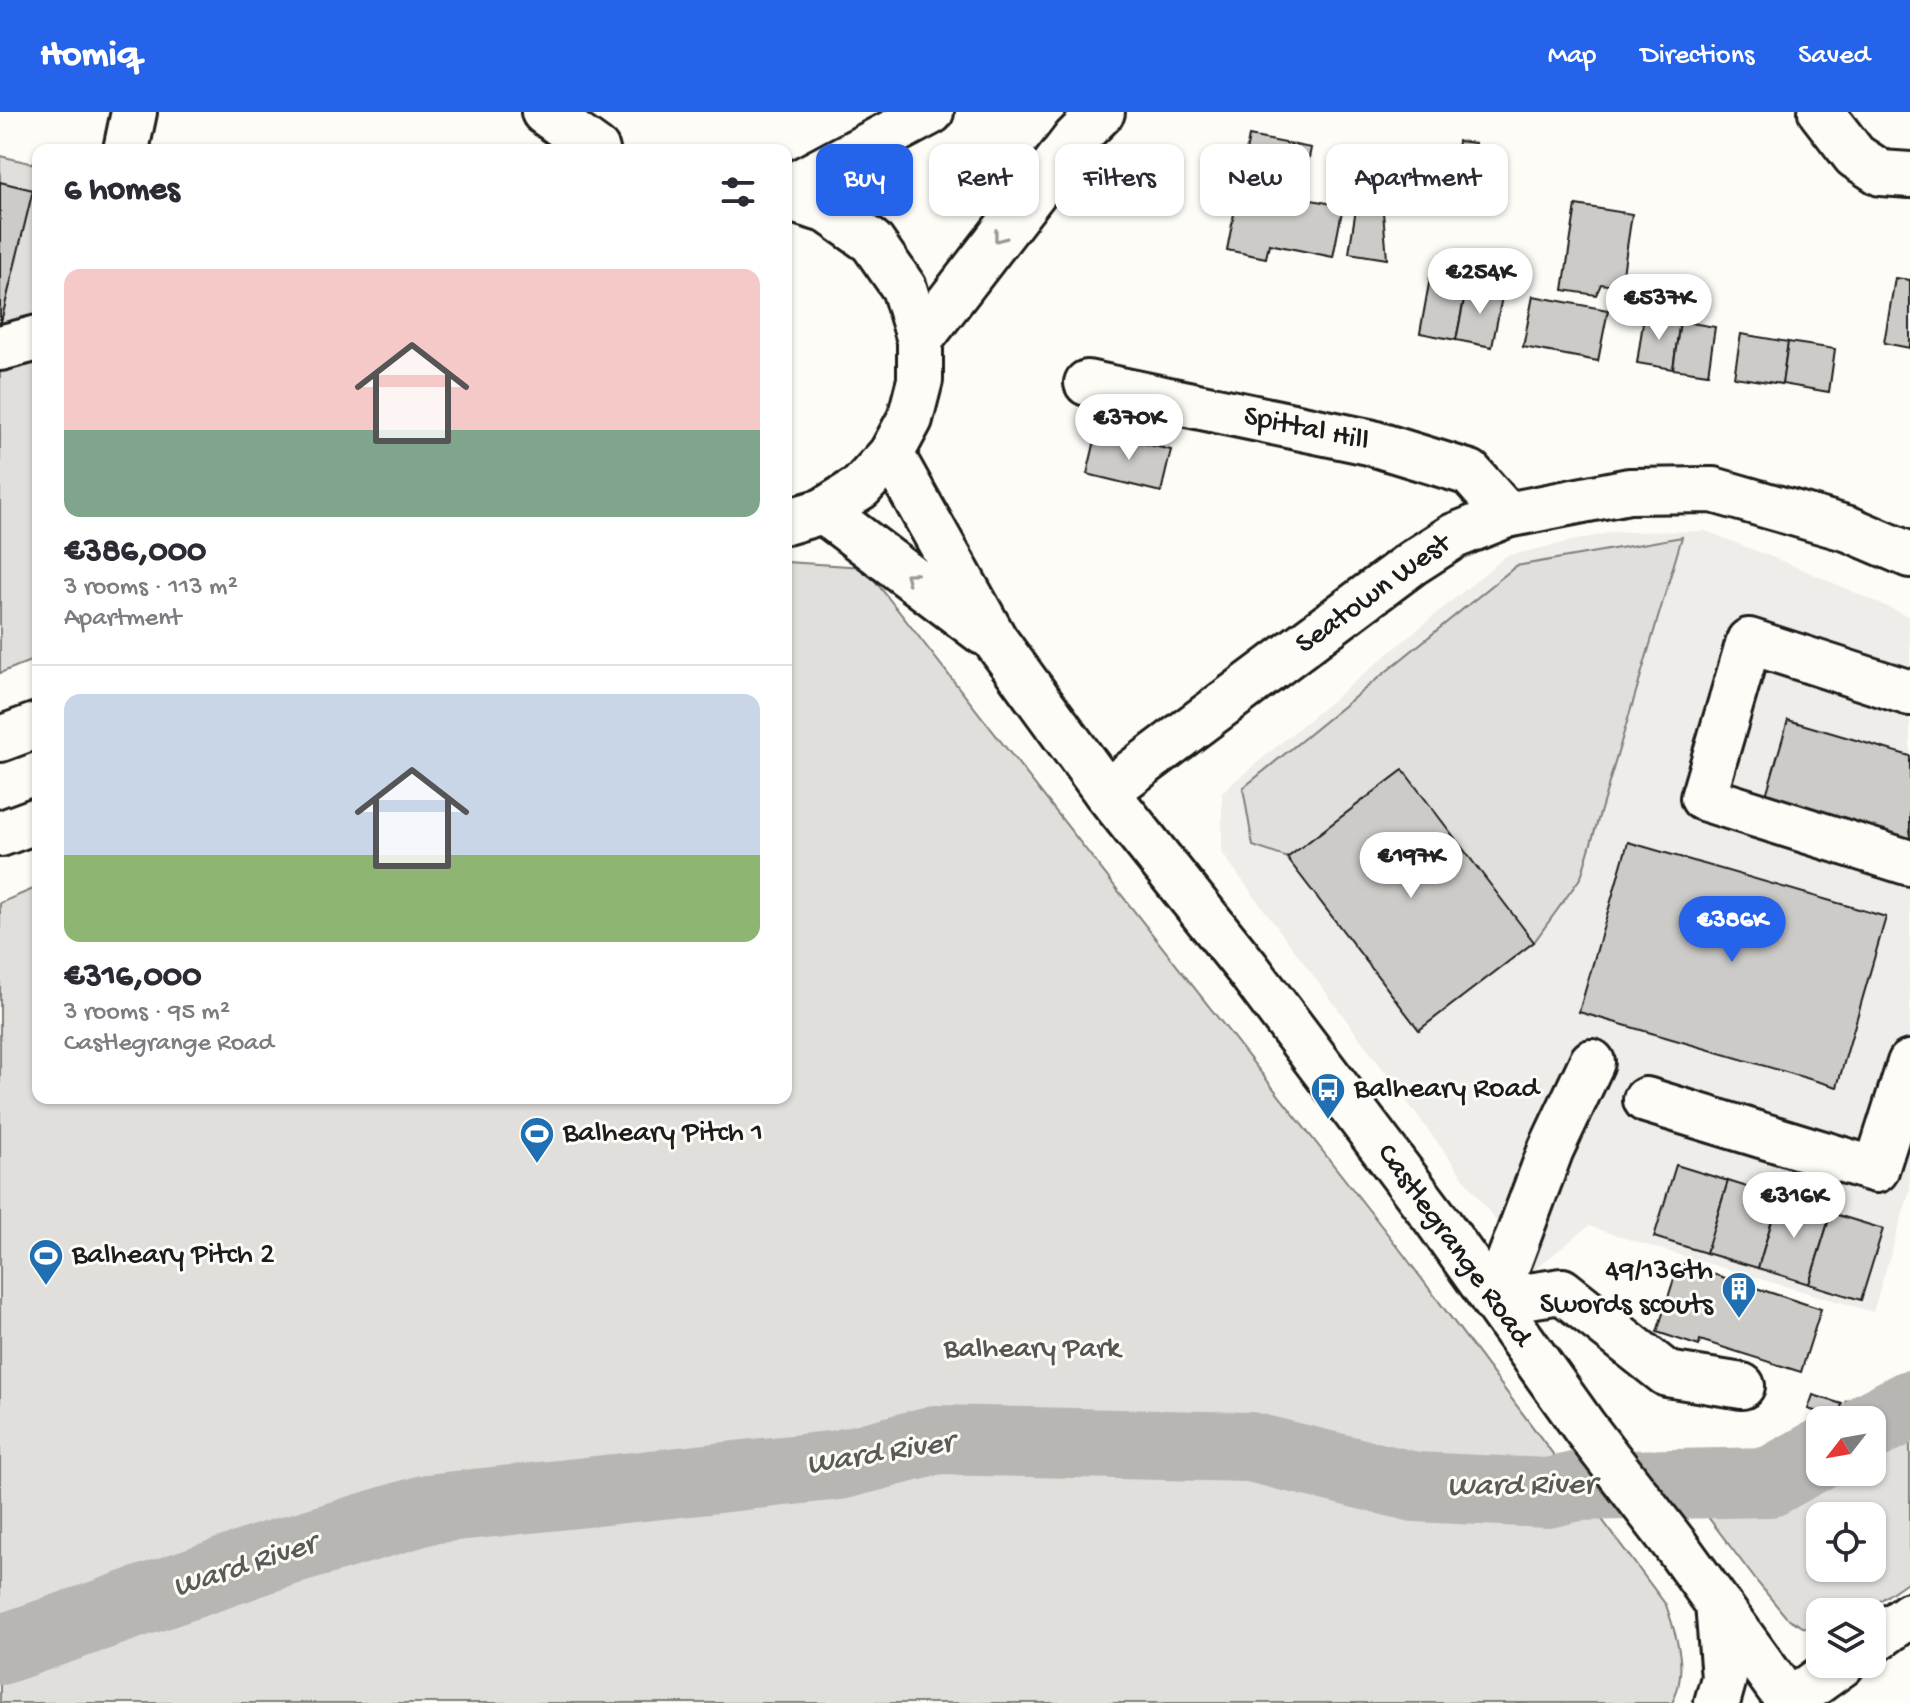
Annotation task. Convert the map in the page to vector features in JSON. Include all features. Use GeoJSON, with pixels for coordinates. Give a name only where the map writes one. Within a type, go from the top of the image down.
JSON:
{"type":"FeatureCollection","features":[{"type":"Feature","properties":{"kind":"main road"},"geometry":{"type":"LineString","coordinates":[[127,144],[134,112]]}},
{"type":"Feature","properties":{"kind":"main road"},"geometry":{"type":"LineString","coordinates":[[531,112],[548,144]]}},
{"type":"Feature","properties":{"kind":"main road"},"geometry":{"type":"LineString","coordinates":[[544,112],[589,144]]}},
{"type":"Feature","properties":{"kind":"main road"},"geometry":{"type":"LineString","coordinates":[[792,186],[931,112]]}},
{"type":"Feature","properties":{"kind":"main road"},"geometry":{"type":"LineString","coordinates":[[920,340],[1075,139],[1102,112]]}},
{"type":"Feature","properties":{"kind":"main road"},"geometry":{"type":"LineString","coordinates":[[1821,112],[1855,156],[1881,173],[1910,175]]}},
{"type":"Feature","properties":{"kind":"main road"},"geometry":{"type":"LineString","coordinates":[[792,200],[828,211],[872,242],[904,288],[920,340],[920,380],[910,419],[891,454],[861,487],[804,516]]}},
{"type":"Feature","properties":{"kind":"main road"},"geometry":{"type":"LineString","coordinates":[[0,348],[32,340]]}},
{"type":"Feature","properties":{"kind":"main road","name":"Spittal Hill"},"geometry":{"type":"LineString","coordinates":[[1087,383],[1369,442],[1470,473],[1507,515]]}},
{"type":"Feature","properties":{"kind":"main road","name":"Castlegrange Road"},"geometry":{"type":"LineString","coordinates":[[891,454],[995,640],[1106,792],[1255,977],[1436,1219],[1585,1428],[1789,1703]]}},
{"type":"Feature","properties":{"kind":"main road","name":"Seatown West"},"geometry":{"type":"LineString","coordinates":[[1106,792],[1412,563],[1454,536],[1507,515],[1629,491],[1713,490],[1849,529],[1910,555]]}},
{"type":"Feature","properties":{"kind":"main road","name":"Castlegrange Road"},"geometry":{"type":"LineString","coordinates":[[804,516],[995,640]]}},
{"type":"Feature","properties":{"kind":"main road"},"geometry":{"type":"LineString","coordinates":[[1910,693],[1749,641],[1703,798],[1910,863]]}},
{"type":"Feature","properties":{"kind":"main road"},"geometry":{"type":"LineString","coordinates":[[0,739],[32,727]]}},
{"type":"Feature","properties":{"kind":"main road"},"geometry":{"type":"LineString","coordinates":[[0,834],[32,822]]}},
{"type":"Feature","properties":{"kind":"main road"},"geometry":{"type":"LineString","coordinates":[[1592,1062],[1551,1149],[1494,1301],[1562,1291],[1667,1374],[1742,1386]]}},
{"type":"Feature","properties":{"kind":"main road"},"geometry":{"type":"LineString","coordinates":[[1646,1100],[1876,1170],[1910,1063]]}},
{"type":"Feature","properties":{"kind":"main road"},"geometry":{"type":"LineString","coordinates":[[1717,1703],[1724,1678],[1718,1604]]}},
{"type":"Feature","properties":{"kind":"main road"},"geometry":{"type":"LineString","coordinates":[[1886,1632],[1910,1615]]}},
{"type":"Feature","properties":{"kind":"main road"},"geometry":{"type":"LineString","coordinates":[[1789,1703],[1823,1678]]}},
{"type":"Feature","properties":{"kind":"shaded area"},"geometry":{"type":"Polygon","coordinates":[[[1706,531],[1910,617],[1910,1190],[1873,1312],[1589,1226],[1533,1271],[1222,853],[1222,792],[1506,556],[1612,532],[1706,531]]]}},
{"type":"Feature","properties":{"kind":"green space"},"geometry":{"type":"Polygon","coordinates":[[[0,156],[32,164],[32,660],[0,673],[0,156]]]}},
{"type":"Feature","properties":{"kind":"green space"},"geometry":{"type":"Polygon","coordinates":[[[1682,537],[1581,877],[1534,942],[1253,846],[1243,788],[1516,566],[1682,537]]]}},
{"type":"Feature","properties":{"kind":"green space","name":"Balheary Park"},"geometry":{"type":"Polygon","coordinates":[[[792,562],[864,567],[1401,1251],[1666,1605],[1680,1654],[1680,1679],[1672,1703],[0,1703],[0,903],[32,890],[32,1104],[792,1104],[792,562]]]}},
{"type":"Feature","properties":{"kind":"green space"},"geometry":{"type":"Polygon","coordinates":[[[1910,1378],[1910,1580],[1884,1598],[1806,1598],[1806,1628],[1786,1617],[1664,1459],[1768,1466],[1806,1448],[1806,1486],[1886,1486],[1886,1406],[1845,1406],[1846,1401],[1910,1378]]]}},
{"type":"Feature","properties":{"kind":"building"},"geometry":{"type":"Polygon","coordinates":[[[1249,136],[1290,144],[1247,144],[1249,136]]]}},
{"type":"Feature","properties":{"kind":"building"},"geometry":{"type":"Polygon","coordinates":[[[0,182],[32,190],[32,194],[0,326],[0,182]]]}},
{"type":"Feature","properties":{"kind":"building"},"geometry":{"type":"Polygon","coordinates":[[[1310,200],[1326,203],[1326,216],[1341,216],[1333,257],[1269,244],[1266,258],[1227,250],[1234,216],[1310,216],[1310,200]]]}},
{"type":"Feature","properties":{"kind":"building"},"geometry":{"type":"Polygon","coordinates":[[[1576,205],[1632,214],[1621,287],[1601,284],[1596,295],[1563,290],[1576,205]]]}},
{"type":"Feature","properties":{"kind":"building"},"geometry":{"type":"Polygon","coordinates":[[[1355,216],[1383,216],[1387,259],[1349,253],[1355,216]]]}},
{"type":"Feature","properties":{"kind":"building"},"geometry":{"type":"Polygon","coordinates":[[[1430,278],[1467,285],[1456,340],[1420,333],[1430,278]]]}},
{"type":"Feature","properties":{"kind":"building"},"geometry":{"type":"Polygon","coordinates":[[[1895,278],[1910,280],[1910,348],[1884,343],[1895,278]]]}},
{"type":"Feature","properties":{"kind":"building"},"geometry":{"type":"Polygon","coordinates":[[[1467,285],[1503,292],[1492,347],[1456,340],[1467,285]]]}},
{"type":"Feature","properties":{"kind":"building"},"geometry":{"type":"Polygon","coordinates":[[[1533,296],[1608,310],[1598,361],[1523,347],[1533,296]]]}},
{"type":"Feature","properties":{"kind":"building"},"geometry":{"type":"Polygon","coordinates":[[[1644,316],[1680,321],[1673,369],[1637,363],[1644,316]]]}},
{"type":"Feature","properties":{"kind":"building"},"geometry":{"type":"Polygon","coordinates":[[[1680,321],[1715,327],[1708,374],[1673,369],[1680,321]]]}},
{"type":"Feature","properties":{"kind":"building"},"geometry":{"type":"Polygon","coordinates":[[[1741,334],[1788,342],[1782,384],[1734,377],[1741,334]]]}},
{"type":"Feature","properties":{"kind":"building"},"geometry":{"type":"Polygon","coordinates":[[[1788,342],[1835,349],[1829,392],[1782,384],[1788,342]]]}},
{"type":"Feature","properties":{"kind":"building"},"geometry":{"type":"Polygon","coordinates":[[[1097,432],[1171,450],[1161,492],[1087,474],[1097,432]]]}},
{"type":"Feature","properties":{"kind":"building"},"geometry":{"type":"Polygon","coordinates":[[[1788,720],[1910,756],[1910,853],[1762,809],[1788,720]]]}},
{"type":"Feature","properties":{"kind":"building"},"geometry":{"type":"Polygon","coordinates":[[[1403,770],[1534,942],[1419,1030],[1287,858],[1403,770]]]}},
{"type":"Feature","properties":{"kind":"building"},"geometry":{"type":"Polygon","coordinates":[[[1628,842],[1886,917],[1837,1087],[1579,1012],[1628,842]]]}},
{"type":"Feature","properties":{"kind":"building"},"geometry":{"type":"Polygon","coordinates":[[[1676,1165],[1728,1181],[1706,1253],[1654,1237],[1676,1165]]]}},
{"type":"Feature","properties":{"kind":"building"},"geometry":{"type":"Polygon","coordinates":[[[1728,1181],[1779,1197],[1758,1268],[1706,1253],[1728,1181]]]}},
{"type":"Feature","properties":{"kind":"building"},"geometry":{"type":"Polygon","coordinates":[[[1779,1197],[1831,1213],[1809,1284],[1758,1268],[1779,1197]]]}},
{"type":"Feature","properties":{"kind":"building"},"geometry":{"type":"Polygon","coordinates":[[[1831,1213],[1883,1229],[1861,1300],[1809,1284],[1831,1213]]]}},
{"type":"Feature","properties":{"kind":"building","name":"49/136th Swords scouts"},"geometry":{"type":"Polygon","coordinates":[[[1679,1263],[1821,1309],[1801,1372],[1700,1340],[1699,1346],[1657,1332],[1679,1263]]]}},
{"type":"Feature","properties":{"kind":"building"},"geometry":{"type":"Polygon","coordinates":[[[1813,1395],[1842,1404],[1841,1406],[1809,1406],[1813,1395]]]}},
{"type":"Feature","properties":{"kind":"waterway","name":"Ward River"},"geometry":{"type":"LineString","coordinates":[[1886,1418],[1910,1405]]}},
{"type":"Feature","properties":{"kind":"waterway","name":"Ward River"},"geometry":{"type":"LineString","coordinates":[[0,1650],[271,1556],[428,1509],[839,1465],[936,1440],[1250,1447],[1415,1487],[1548,1493],[1578,1486],[1770,1482],[1806,1462]]}},
{"type":"Feature","properties":{"kind":"place","name":"Balheary Road"},"geometry":{"type":"Point","coordinates":[1328,1121]}},
{"type":"Feature","properties":{"kind":"place","name":"Balheary Pitch 1"},"geometry":{"type":"Point","coordinates":[537,1165]}},
{"type":"Feature","properties":{"kind":"place","name":"Balheary Pitch 2"},"geometry":{"type":"Point","coordinates":[46,1287]}},
{"type":"Feature","properties":{"kind":"place","name":"49/136th Swords scouts"},"geometry":{"type":"Point","coordinates":[1739,1320]}}]}
